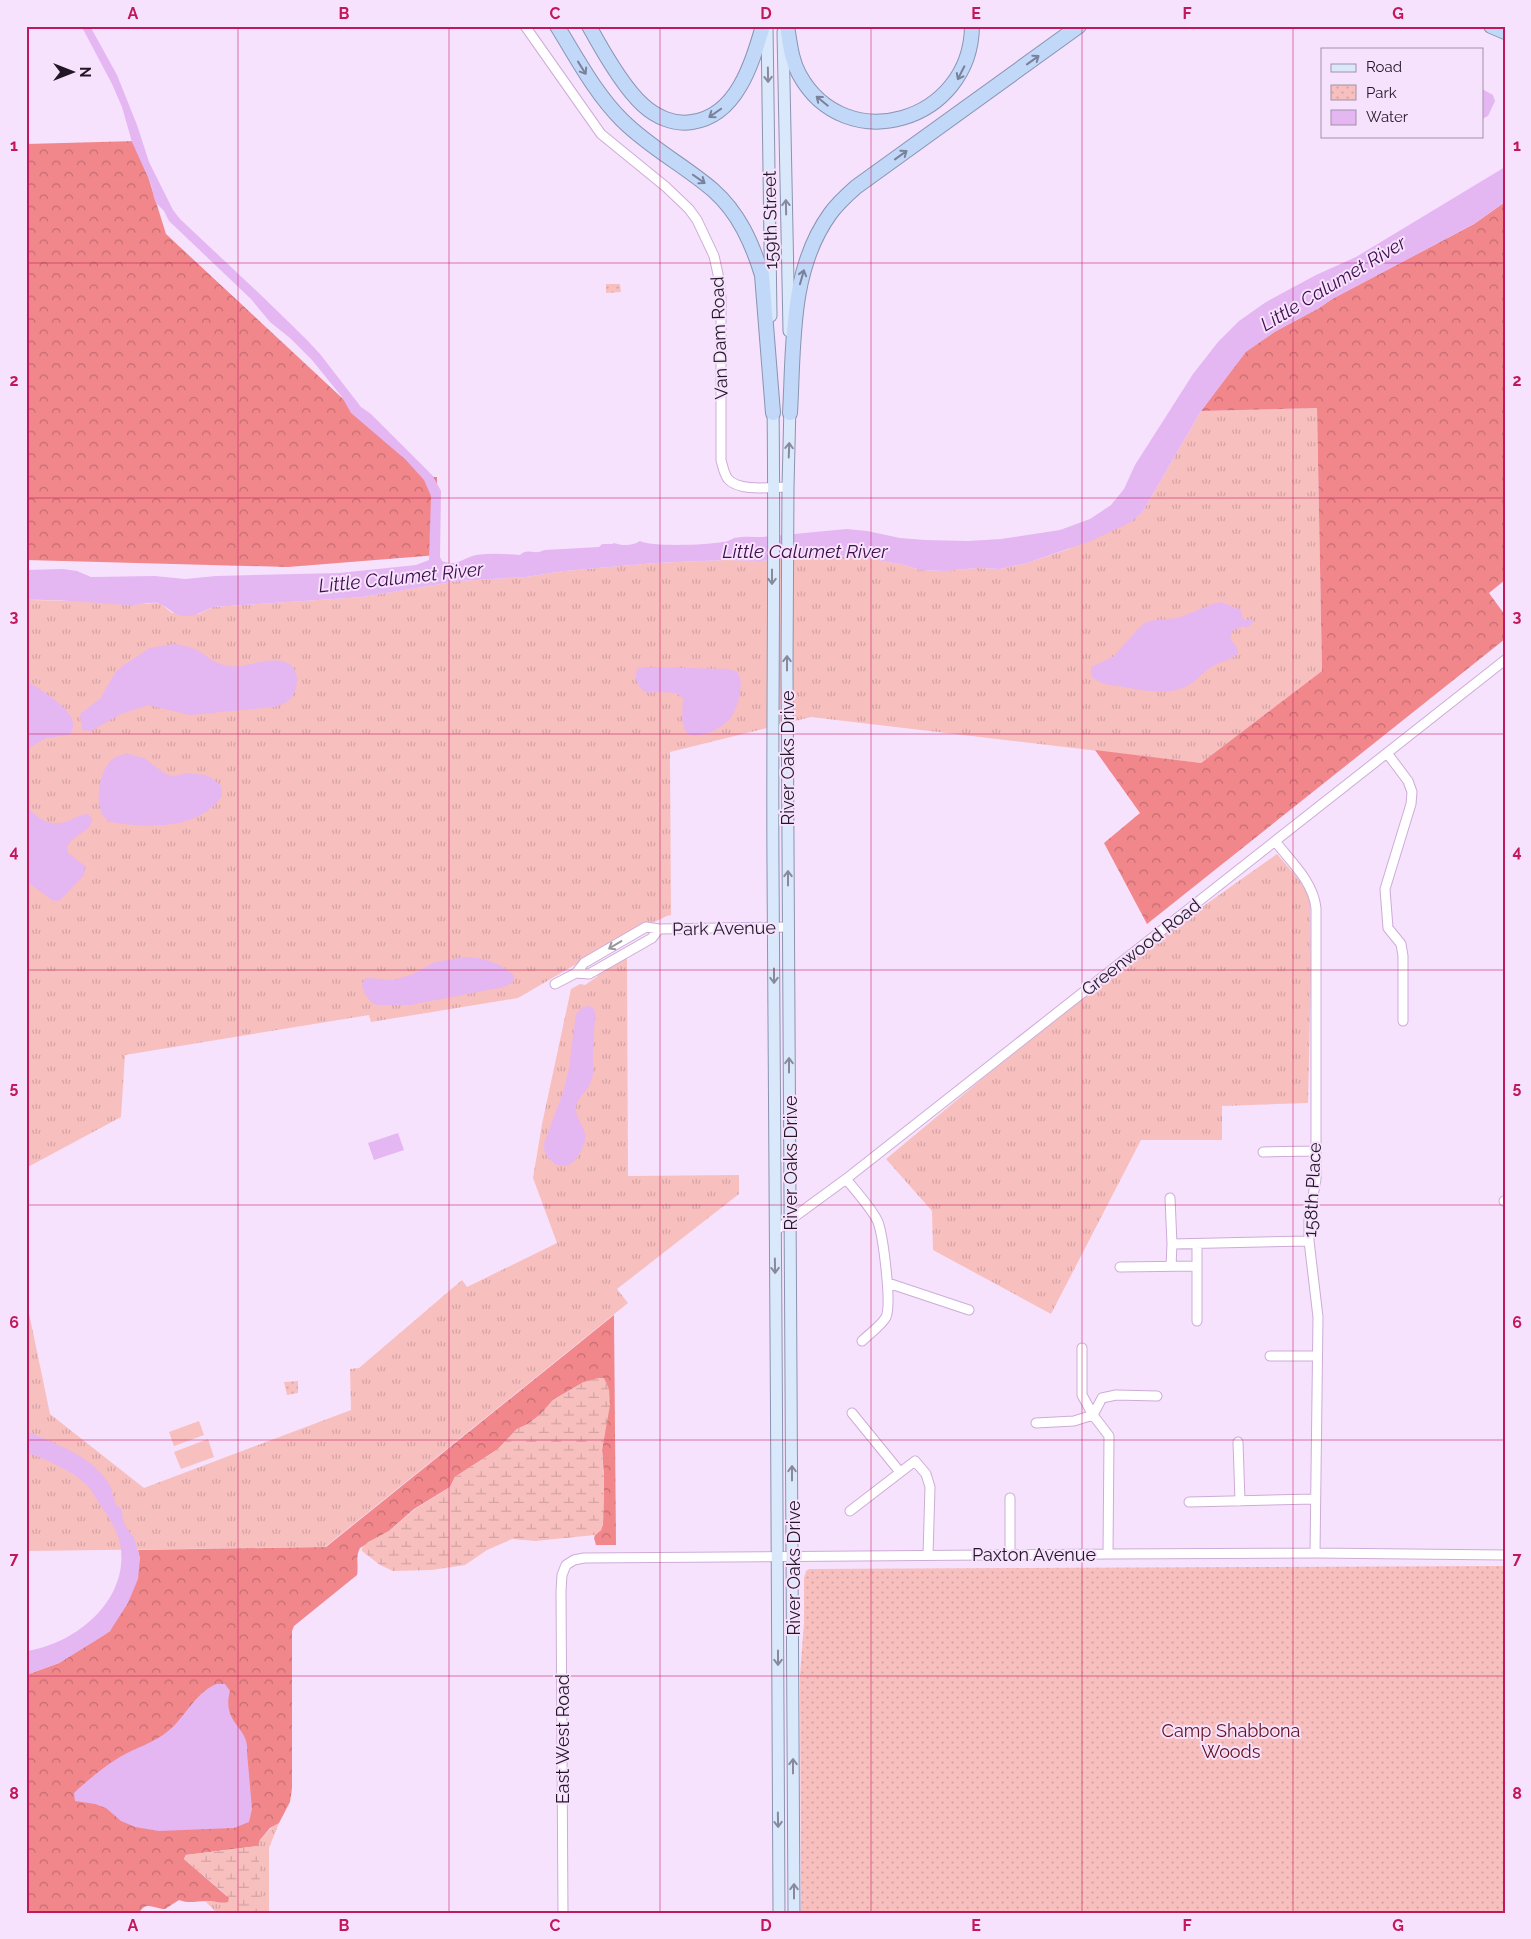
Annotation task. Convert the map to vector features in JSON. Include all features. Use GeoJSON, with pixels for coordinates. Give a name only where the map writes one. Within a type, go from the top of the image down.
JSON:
{"type":"FeatureCollection","features":[{"type":"Feature","properties":{"kind":"highway"},"geometry":{"type":"LineString","coordinates":[[557,26],[590,80],[621,119],[651,146],[714,191],[741,223],[762,275],[773,413]]}},
{"type":"Feature","properties":{"kind":"highway"},"geometry":{"type":"LineString","coordinates":[[589,26],[630,91],[643,105],[657,115],[670,121],[684,124],[709,118],[730,101],[752,62],[763,26]]}},
{"type":"Feature","properties":{"kind":"highway"},"geometry":{"type":"LineString","coordinates":[[787,26],[792,61],[805,84],[814,95],[840,113],[854,118],[882,122],[918,113],[933,105],[949,91],[959,78],[965,65],[970,49],[972,26]]}},
{"type":"Feature","properties":{"kind":"highway"},"geometry":{"type":"LineString","coordinates":[[790,413],[794,326],[800,283],[820,229],[831,213],[856,187],[1079,26]]}},
{"type":"Feature","properties":{"kind":"highway"},"geometry":{"type":"LineString","coordinates":[[1491,26],[1505,32]]}},
{"type":"Feature","properties":{"kind":"main road","name":"159th Street"},"geometry":{"type":"LineString","coordinates":[[767,26],[773,413]]}},
{"type":"Feature","properties":{"kind":"main road","name":"159th Street"},"geometry":{"type":"LineString","coordinates":[[783,26],[790,413]]}},
{"type":"Feature","properties":{"kind":"main road","name":"River Oaks Drive"},"geometry":{"type":"LineString","coordinates":[[773,413],[773,927],[779,1557],[779,1913]]}},
{"type":"Feature","properties":{"kind":"main road","name":"River Oaks Drive"},"geometry":{"type":"LineString","coordinates":[[790,413],[787,598],[794,1913]]}},
{"type":"Feature","properties":{"kind":"street","name":"Van Dam Road"},"geometry":{"type":"LineString","coordinates":[[525,26],[601,134],[677,197],[697,220],[707,238],[716,265],[720,297],[721,460],[724,472],[729,481],[739,486],[788,488]]}},
{"type":"Feature","properties":{"kind":"street","name":"Greenwood Road"},"geometry":{"type":"LineString","coordinates":[[775,1231],[846,1179],[1505,660]]}},
{"type":"Feature","properties":{"kind":"street"},"geometry":{"type":"LineString","coordinates":[[1387,752],[1408,781],[1412,792],[1411,804],[1385,889],[1388,928],[1401,944],[1403,956],[1403,1021]]}},
{"type":"Feature","properties":{"kind":"street","name":"158th Place"},"geometry":{"type":"LineString","coordinates":[[1275,840],[1311,887],[1314,896],[1316,1178],[1309,1219],[1309,1242],[1318,1317],[1314,1553]]}},
{"type":"Feature","properties":{"kind":"street","name":"Park Avenue"},"geometry":{"type":"LineString","coordinates":[[555,984],[576,973],[584,963],[646,926],[659,929],[788,927]]}},
{"type":"Feature","properties":{"kind":"street","name":"Park Avenue"},"geometry":{"type":"LineString","coordinates":[[576,973],[589,974],[652,938],[659,929]]}},
{"type":"Feature","properties":{"kind":"street"},"geometry":{"type":"LineString","coordinates":[[1263,1152],[1315,1151]]}},
{"type":"Feature","properties":{"kind":"street"},"geometry":{"type":"LineString","coordinates":[[846,1179],[878,1221],[888,1283],[889,1305],[886,1318],[862,1341]]}},
{"type":"Feature","properties":{"kind":"street"},"geometry":{"type":"LineString","coordinates":[[1170,1198],[1171,1266]]}},
{"type":"Feature","properties":{"kind":"street"},"geometry":{"type":"LineString","coordinates":[[1172,1244],[1309,1242]]}},
{"type":"Feature","properties":{"kind":"street"},"geometry":{"type":"LineString","coordinates":[[1197,1244],[1197,1321]]}},
{"type":"Feature","properties":{"kind":"street"},"geometry":{"type":"LineString","coordinates":[[1120,1267],[1197,1266]]}},
{"type":"Feature","properties":{"kind":"street"},"geometry":{"type":"LineString","coordinates":[[888,1283],[968,1310]]}},
{"type":"Feature","properties":{"kind":"street"},"geometry":{"type":"LineString","coordinates":[[1082,1348],[1082,1395],[1093,1415],[1109,1436],[1108,1554]]}},
{"type":"Feature","properties":{"kind":"street"},"geometry":{"type":"LineString","coordinates":[[1270,1356],[1316,1356]]}},
{"type":"Feature","properties":{"kind":"street"},"geometry":{"type":"LineString","coordinates":[[1036,1423],[1074,1421],[1093,1415],[1102,1398],[1116,1395],[1157,1396]]}},
{"type":"Feature","properties":{"kind":"street"},"geometry":{"type":"LineString","coordinates":[[852,1413],[900,1472]]}},
{"type":"Feature","properties":{"kind":"street"},"geometry":{"type":"LineString","coordinates":[[1238,1442],[1240,1501]]}},
{"type":"Feature","properties":{"kind":"street"},"geometry":{"type":"LineString","coordinates":[[850,1511],[915,1461],[926,1474],[930,1487],[928,1555]]}},
{"type":"Feature","properties":{"kind":"street"},"geometry":{"type":"LineString","coordinates":[[1010,1498],[1010,1555]]}},
{"type":"Feature","properties":{"kind":"street"},"geometry":{"type":"LineString","coordinates":[[1189,1502],[1314,1500]]}},
{"type":"Feature","properties":{"kind":"street","name":"Paxton Avenue"},"geometry":{"type":"LineString","coordinates":[[566,1565],[574,1560],[584,1558],[1314,1553],[1505,1555]]}},
{"type":"Feature","properties":{"kind":"street","name":"East West Road"},"geometry":{"type":"LineString","coordinates":[[563,1913],[561,1591],[562,1575],[566,1565]]}},
{"type":"Feature","properties":{"kind":"green space"},"geometry":{"type":"Polygon","coordinates":[[[137,141],[166,234],[427,477],[437,477],[438,555],[288,567],[26,560],[26,144],[137,141]]]}},
{"type":"Feature","properties":{"kind":"green space"},"geometry":{"type":"Polygon","coordinates":[[[1505,202],[1505,580],[1489,593],[1505,615],[1505,639],[1147,924],[1104,843],[1140,813],[1095,750],[1201,763],[1322,671],[1317,408],[1201,411],[1246,351],[1276,331],[1332,299],[1474,224],[1505,202]]]}},
{"type":"Feature","properties":{"kind":"green space"},"geometry":{"type":"Polygon","coordinates":[[[606,284],[620,284],[621,292],[606,293],[606,284]]]}},
{"type":"Feature","properties":{"kind":"green space"},"geometry":{"type":"Polygon","coordinates":[[[1317,408],[1322,671],[1201,763],[811,717],[670,752],[671,915],[621,938],[518,998],[371,1022],[369,1015],[125,1055],[121,1117],[26,1168],[26,600],[92,601],[128,605],[154,603],[161,604],[172,613],[199,614],[213,607],[363,597],[458,581],[526,577],[564,571],[655,563],[726,560],[760,561],[830,556],[867,558],[920,570],[1000,569],[1027,563],[1069,549],[1143,511],[1201,411],[1317,408]]]}},
{"type":"Feature","properties":{"kind":"green space"},"geometry":{"type":"Polygon","coordinates":[[[1277,854],[1310,892],[1311,974],[1308,1103],[1222,1106],[1222,1140],[1141,1140],[1051,1314],[933,1250],[932,1211],[886,1159],[988,1074],[1171,929],[1277,854]]]}},
{"type":"Feature","properties":{"kind":"green space"},"geometry":{"type":"Polygon","coordinates":[[[627,955],[628,1176],[739,1175],[739,1194],[617,1289],[628,1303],[325,1547],[26,1551],[26,1299],[50,1414],[144,1488],[351,1410],[350,1369],[359,1368],[462,1280],[467,1287],[557,1243],[533,1178],[542,1124],[571,989],[580,984],[585,985],[598,976],[598,972],[627,955]]]}},
{"type":"Feature","properties":{"kind":"green space"},"geometry":{"type":"Polygon","coordinates":[[[614,1315],[616,1545],[596,1545],[594,1538],[601,1530],[603,1524],[604,1477],[602,1450],[605,1431],[584,1382],[553,1400],[541,1414],[528,1424],[517,1429],[498,1449],[455,1477],[450,1487],[414,1509],[389,1531],[360,1548],[357,1575],[294,1626],[292,1631],[292,1788],[290,1802],[279,1823],[270,1828],[260,1840],[258,1846],[186,1855],[184,1859],[229,1898],[228,1902],[190,1902],[179,1900],[165,1909],[147,1906],[139,1913],[26,1913],[26,1675],[59,1663],[110,1631],[140,1559],[138,1550],[326,1547],[614,1315]]]}},
{"type":"Feature","properties":{"kind":"green space"},"geometry":{"type":"Polygon","coordinates":[[[604,1378],[609,1389],[610,1405],[602,1450],[604,1477],[603,1524],[601,1530],[595,1535],[535,1541],[512,1539],[487,1550],[465,1565],[432,1570],[393,1571],[380,1565],[362,1551],[362,1548],[368,1542],[389,1531],[415,1509],[450,1487],[455,1477],[498,1449],[517,1429],[528,1424],[541,1414],[553,1400],[584,1382],[604,1378]]]}},
{"type":"Feature","properties":{"kind":"green space"},"geometry":{"type":"Polygon","coordinates":[[[298,1381],[298,1393],[287,1395],[284,1382],[298,1381]]]}},
{"type":"Feature","properties":{"kind":"green space"},"geometry":{"type":"Polygon","coordinates":[[[199,1421],[204,1435],[174,1446],[169,1432],[199,1421]]]}},
{"type":"Feature","properties":{"kind":"green space"},"geometry":{"type":"Polygon","coordinates":[[[208,1439],[214,1457],[181,1469],[174,1452],[208,1439]]]}},
{"type":"Feature","properties":{"kind":"green space","name":"Camp Shabbona Woods"},"geometry":{"type":"Polygon","coordinates":[[[1505,1566],[1505,1913],[801,1913],[800,1675],[804,1623],[804,1578],[806,1571],[809,1569],[1505,1566]]]}},
{"type":"Feature","properties":{"kind":"green space"},"geometry":{"type":"Polygon","coordinates":[[[279,1823],[269,1848],[269,1913],[217,1913],[205,1901],[224,1903],[256,1846],[279,1823]]]}},
{"type":"Feature","properties":{"kind":"green space"},"geometry":{"type":"Polygon","coordinates":[[[258,1846],[260,1913],[242,1913],[239,1906],[184,1859],[186,1855],[258,1846]]]}},
{"type":"Feature","properties":{"kind":"water","name":"Little Calumet River"},"geometry":{"type":"Polygon","coordinates":[[[80,26],[90,26],[117,75],[137,125],[149,162],[173,210],[180,219],[307,340],[361,407],[371,414],[433,476],[441,491],[440,557],[442,561],[448,563],[457,563],[476,555],[520,555],[526,552],[545,550],[599,547],[602,544],[627,545],[640,541],[667,545],[706,544],[726,542],[741,537],[762,537],[847,529],[900,538],[968,541],[1001,539],[1060,530],[1090,519],[1111,505],[1124,489],[1135,465],[1193,374],[1218,342],[1239,321],[1266,302],[1316,275],[1356,257],[1505,167],[1505,202],[1474,224],[1332,299],[1276,331],[1246,352],[1201,411],[1143,511],[1131,522],[1091,541],[1027,563],[1000,569],[977,568],[944,571],[920,570],[867,558],[830,556],[760,561],[726,560],[655,563],[564,571],[526,577],[458,581],[363,597],[213,607],[191,616],[180,616],[157,603],[130,605],[26,600],[26,570],[63,569],[77,571],[91,577],[155,576],[185,579],[216,576],[339,573],[416,565],[429,560],[431,496],[424,480],[406,460],[351,413],[342,397],[312,360],[290,338],[270,322],[251,299],[169,221],[164,211],[156,203],[151,184],[132,142],[122,107],[112,84],[80,26]]]}},
{"type":"Feature","properties":{"kind":"water"},"geometry":{"type":"Polygon","coordinates":[[[1484,90],[1493,95],[1495,101],[1488,116],[1484,118],[1484,90]]]}},
{"type":"Feature","properties":{"kind":"water"},"geometry":{"type":"Polygon","coordinates":[[[1221,602],[1241,610],[1242,617],[1245,620],[1251,619],[1254,621],[1247,628],[1243,626],[1232,631],[1230,638],[1237,648],[1238,654],[1205,671],[1192,683],[1175,690],[1159,692],[1107,684],[1091,676],[1091,667],[1113,657],[1146,622],[1178,618],[1221,602]]]}},
{"type":"Feature","properties":{"kind":"water"},"geometry":{"type":"Polygon","coordinates":[[[174,644],[197,650],[215,662],[228,666],[242,666],[263,661],[285,662],[294,669],[296,674],[295,692],[288,701],[274,707],[190,715],[148,705],[121,714],[91,731],[82,730],[80,714],[100,699],[115,673],[150,648],[174,644]]]}},
{"type":"Feature","properties":{"kind":"water"},"geometry":{"type":"Polygon","coordinates":[[[644,667],[727,669],[736,671],[741,684],[739,698],[731,717],[715,730],[694,736],[689,735],[683,723],[683,698],[670,693],[644,692],[638,684],[636,676],[637,669],[644,667]]]}},
{"type":"Feature","properties":{"kind":"water"},"geometry":{"type":"Polygon","coordinates":[[[26,680],[67,711],[72,719],[73,727],[69,735],[46,738],[26,750],[26,680]]]}},
{"type":"Feature","properties":{"kind":"water"},"geometry":{"type":"Polygon","coordinates":[[[128,754],[144,758],[167,775],[174,776],[187,773],[205,775],[212,778],[221,786],[222,796],[202,814],[178,823],[151,826],[109,821],[104,816],[99,802],[102,777],[112,760],[128,754]]]}},
{"type":"Feature","properties":{"kind":"water"},"geometry":{"type":"Polygon","coordinates":[[[26,805],[38,817],[48,822],[59,823],[88,814],[92,819],[88,827],[73,839],[67,847],[68,853],[85,866],[84,875],[59,901],[52,900],[26,881],[26,805]]]}},
{"type":"Feature","properties":{"kind":"water"},"geometry":{"type":"Polygon","coordinates":[[[466,957],[479,958],[498,965],[514,976],[513,982],[504,987],[410,1005],[377,1005],[372,1003],[365,994],[362,985],[367,978],[394,980],[413,974],[435,962],[466,957]]]}},
{"type":"Feature","properties":{"kind":"water"},"geometry":{"type":"Polygon","coordinates":[[[589,1006],[593,1008],[595,1013],[593,1074],[591,1082],[578,1101],[576,1108],[576,1113],[584,1130],[585,1139],[581,1152],[574,1161],[562,1166],[549,1159],[544,1149],[544,1144],[563,1092],[569,1068],[576,1014],[583,1007],[589,1006]]]}},
{"type":"Feature","properties":{"kind":"water"},"geometry":{"type":"Polygon","coordinates":[[[398,1133],[404,1150],[374,1160],[368,1143],[398,1133]]]}},
{"type":"Feature","properties":{"kind":"water"},"geometry":{"type":"Polygon","coordinates":[[[26,1431],[73,1452],[103,1476],[110,1486],[116,1505],[121,1508],[124,1524],[134,1538],[140,1558],[138,1579],[128,1603],[110,1631],[59,1663],[26,1675],[26,1651],[45,1647],[81,1629],[108,1600],[117,1583],[121,1563],[120,1543],[117,1533],[90,1489],[65,1469],[26,1452],[26,1431]]]}},
{"type":"Feature","properties":{"kind":"water"},"geometry":{"type":"Polygon","coordinates":[[[216,1684],[225,1684],[230,1691],[229,1711],[247,1744],[252,1809],[249,1822],[234,1828],[159,1831],[135,1827],[121,1821],[106,1808],[75,1801],[74,1793],[105,1766],[163,1735],[171,1729],[201,1694],[216,1684]]]}}]}
